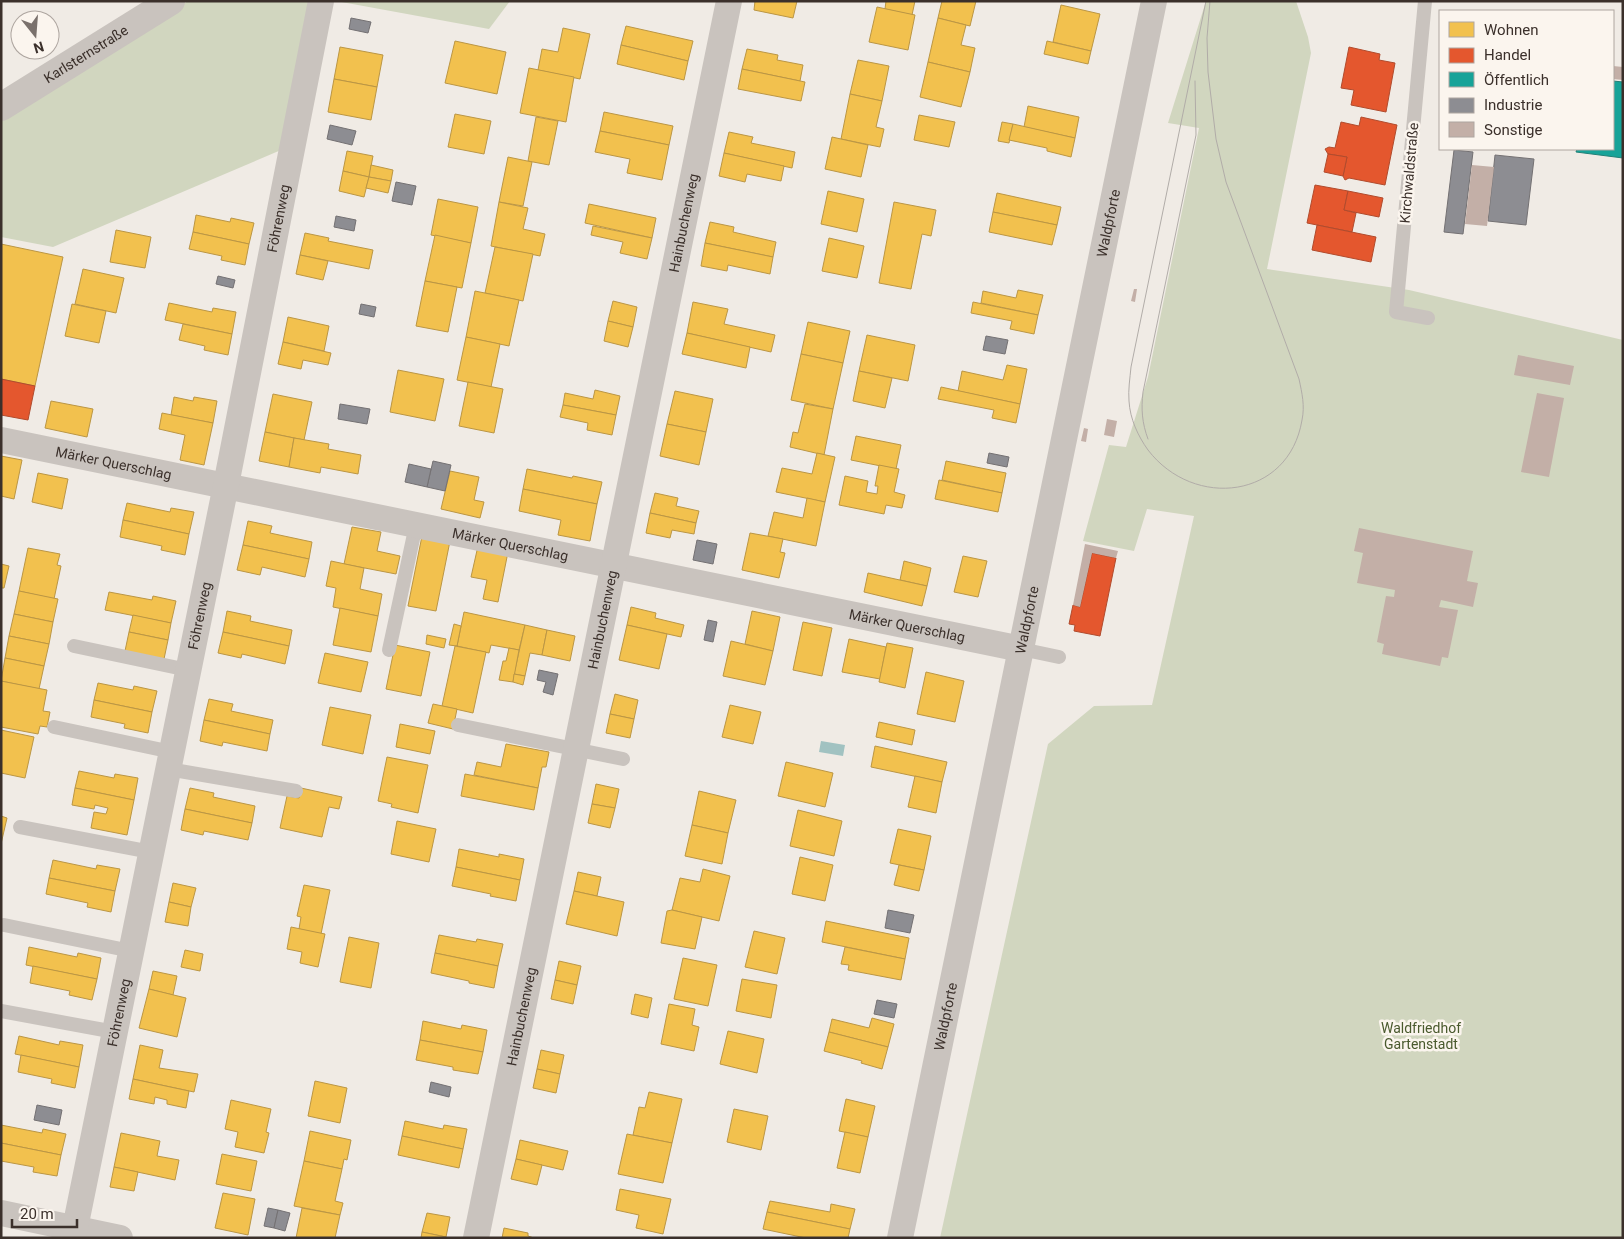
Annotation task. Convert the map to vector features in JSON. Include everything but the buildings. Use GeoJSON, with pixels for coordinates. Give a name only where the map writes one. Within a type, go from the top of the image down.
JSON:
{"type":"FeatureCollection","features":[{"type":"Feature","properties":{"kind":"street","name":"Karlsternstraße"},"geometry":{"type":"LineString","coordinates":[[1,107],[170,1]]}},
{"type":"Feature","properties":{"kind":"street","name":"Föhrenweg"},"geometry":{"type":"LineString","coordinates":[[74,1233],[226,485],[320,1]]}},
{"type":"Feature","properties":{"kind":"street","name":"Hainbuchenweg"},"geometry":{"type":"LineString","coordinates":[[476,1238],[729,1]]}},
{"type":"Feature","properties":{"kind":"street","name":"Waldpforte"},"geometry":{"type":"LineString","coordinates":[[900,1238],[1154,1]]}},
{"type":"Feature","properties":{"kind":"street","name":"Märker Querschlag"},"geometry":{"type":"LineString","coordinates":[[1,440],[1021,649]]}},
{"type":"Feature","properties":{"kind":"street"},"geometry":{"type":"LineString","coordinates":[[1,1213],[74,1233],[120,1238]]}},
{"type":"Feature","properties":{"kind":"lane","name":"Kirchwaldstraße"},"geometry":{"type":"LineString","coordinates":[[1425,1],[1396,312],[1428,318]]}},
{"type":"Feature","properties":{"kind":"lane"},"geometry":{"type":"LineString","coordinates":[[389,650],[416,524]]}},
{"type":"Feature","properties":{"kind":"lane"},"geometry":{"type":"LineString","coordinates":[[74,646],[188,670]]}},
{"type":"Feature","properties":{"kind":"lane"},"geometry":{"type":"LineString","coordinates":[[1021,649],[1059,657]]}},
{"type":"Feature","properties":{"kind":"lane"},"geometry":{"type":"LineString","coordinates":[[458,725],[623,758]]}},
{"type":"Feature","properties":{"kind":"lane"},"geometry":{"type":"LineString","coordinates":[[54,726],[170,761],[296,791]]}},
{"type":"Feature","properties":{"kind":"lane"},"geometry":{"type":"LineString","coordinates":[[20,827],[151,852]]}},
{"type":"Feature","properties":{"kind":"lane"},"geometry":{"type":"LineString","coordinates":[[4,925],[131,951]]}},
{"type":"Feature","properties":{"kind":"lane"},"geometry":{"type":"LineString","coordinates":[[1,1010],[115,1032]]}},
{"type":"Feature","properties":{"kind":"green space"},"geometry":{"type":"Polygon","coordinates":[[[188,1],[312,1],[281,150],[53,247],[1,237],[1,118],[188,1]]]}},
{"type":"Feature","properties":{"kind":"green space"},"geometry":{"type":"Polygon","coordinates":[[[336,1],[510,1],[489,29],[336,1]]]}},
{"type":"Feature","properties":{"kind":"green space","name":"Waldfriedhof Gartenstadt"},"geometry":{"type":"Polygon","coordinates":[[[1206,1],[1296,1],[1308,37],[1311,53],[1267,269],[1409,290],[1623,340],[1623,1238],[940,1238],[1048,744],[1094,706],[1152,705],[1194,516],[1147,509],[1134,551],[1083,541],[1109,445],[1126,447],[1148,377],[1199,128],[1168,123],[1206,1]]]}},
{"type":"Feature","properties":{"kind":"water"},"geometry":{"type":"Polygon","coordinates":[[[821,741],[845,745],[843,756],[819,752],[821,741]]]}},
{"type":"Feature","properties":{"kind":"tram line"},"geometry":{"type":"LineString","coordinates":[[1206,1],[1131,367],[1129,401],[1135,427],[1148,450],[1167,469],[1190,482],[1214,488],[1237,487],[1260,480],[1279,466],[1294,446],[1302,420],[1303,405],[1299,379],[1226,182],[1216,139],[1208,72],[1207,38],[1210,1]]}},
{"type":"Feature","properties":{"kind":"tram line"},"geometry":{"type":"LineString","coordinates":[[1148,439],[1142,416],[1143,392],[1196,135],[1195,81]]}}]}
